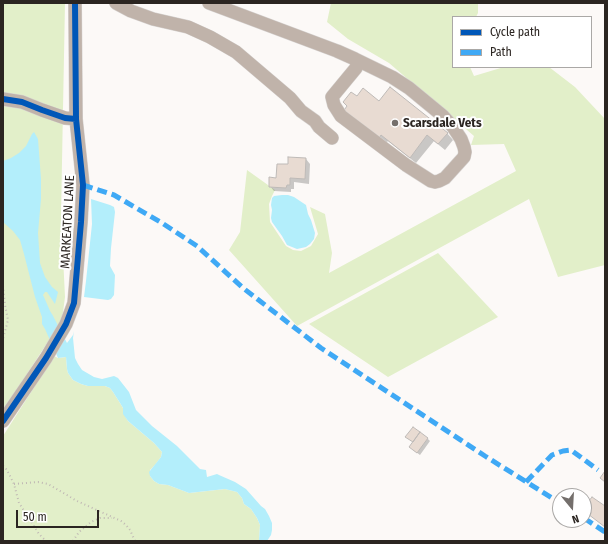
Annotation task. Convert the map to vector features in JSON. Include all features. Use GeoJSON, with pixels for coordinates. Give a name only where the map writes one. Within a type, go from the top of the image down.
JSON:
{"type":"FeatureCollection","features":[{"type":"Feature","properties":{"kind":"street","name":"MARKEATON LANE"},"geometry":{"type":"LineString","coordinates":[[3,421],[46,358],[66,324],[74,303],[82,192],[76,120],[75,3]]}},
{"type":"Feature","properties":{"kind":"street"},"geometry":{"type":"LineString","coordinates":[[116,3],[131,11],[153,19],[188,27],[210,37],[236,52],[285,93],[302,111],[315,121],[319,127],[332,138]]}},
{"type":"Feature","properties":{"kind":"street"},"geometry":{"type":"LineString","coordinates":[[209,3],[337,51],[354,59],[392,78],[409,88],[443,116],[461,139],[465,152],[464,157],[445,178],[439,181],[431,182],[340,116],[334,105],[332,96],[356,68],[357,64],[354,59]]}},
{"type":"Feature","properties":{"kind":"street"},"geometry":{"type":"LineString","coordinates":[[3,99],[22,102],[65,118],[76,120]]}},
{"type":"Feature","properties":{"kind":"path"},"geometry":{"type":"LineString","coordinates":[[3,286],[8,320],[3,339]]}},
{"type":"Feature","properties":{"kind":"path"},"geometry":{"type":"LineString","coordinates":[[3,466],[14,484],[19,503],[39,534],[46,541]]}},
{"type":"Feature","properties":{"kind":"path"},"geometry":{"type":"LineString","coordinates":[[14,484],[38,482],[48,484],[77,501],[121,521],[130,530],[135,541]]}},
{"type":"Feature","properties":{"kind":"path"},"geometry":{"type":"LineString","coordinates":[[73,541],[79,532],[90,522],[100,518],[113,518]]}},
{"type":"Feature","properties":{"kind":"green space"},"geometry":{"type":"Polygon","coordinates":[[[3,3],[65,3],[61,215],[65,297],[62,320],[3,411],[3,3]]]}},
{"type":"Feature","properties":{"kind":"green space"},"geometry":{"type":"Polygon","coordinates":[[[331,3],[478,3],[476,16],[452,16],[452,68],[470,68],[474,76],[501,68],[550,68],[575,87],[605,119],[605,265],[558,277],[529,199],[297,326],[229,250],[240,232],[247,170],[275,190],[269,204],[270,222],[286,246],[293,250],[301,251],[311,246],[318,234],[310,207],[325,214],[332,253],[329,273],[516,171],[504,144],[471,145],[474,136],[389,63],[348,39],[327,22],[331,3]]]}},
{"type":"Feature","properties":{"kind":"green space"},"geometry":{"type":"Polygon","coordinates":[[[438,253],[498,317],[388,377],[309,324],[438,253]]]}},
{"type":"Feature","properties":{"kind":"green space"},"geometry":{"type":"Polygon","coordinates":[[[54,356],[58,358],[66,357],[68,373],[73,380],[88,386],[105,386],[110,388],[123,408],[128,421],[154,443],[162,452],[161,457],[150,470],[150,476],[154,481],[159,484],[168,485],[189,493],[225,489],[237,492],[242,498],[244,504],[251,509],[257,518],[260,525],[259,541],[3,541],[3,436],[54,356]]]}},
{"type":"Feature","properties":{"kind":"water"},"geometry":{"type":"Polygon","coordinates":[[[34,132],[38,139],[41,179],[38,233],[40,263],[45,277],[52,287],[58,292],[55,304],[47,292],[43,295],[43,299],[67,343],[74,331],[73,338],[75,358],[78,364],[82,370],[94,377],[102,379],[114,376],[118,378],[129,392],[136,410],[152,426],[177,446],[200,469],[206,470],[207,477],[217,474],[246,489],[265,509],[272,523],[271,535],[267,541],[259,541],[260,525],[257,518],[251,509],[244,504],[242,498],[237,492],[225,489],[189,493],[168,485],[159,484],[154,481],[149,472],[161,457],[162,452],[154,443],[128,421],[123,414],[123,408],[110,388],[105,386],[88,386],[73,380],[68,373],[66,357],[58,358],[42,324],[42,317],[35,297],[20,240],[3,222],[3,161],[19,153],[26,146],[34,132]]]}},
{"type":"Feature","properties":{"kind":"water"},"geometry":{"type":"Polygon","coordinates":[[[282,195],[294,197],[306,205],[315,233],[314,239],[306,247],[297,249],[287,245],[272,222],[272,198],[274,196],[282,195]]]}},
{"type":"Feature","properties":{"kind":"water"},"geometry":{"type":"Polygon","coordinates":[[[91,199],[114,207],[115,212],[110,266],[115,275],[114,295],[108,300],[84,297],[92,224],[91,199]]]}},
{"type":"Feature","properties":{"kind":"building","name":"Scarsdale Vets"},"geometry":{"type":"Polygon","coordinates":[[[390,87],[448,133],[438,144],[427,135],[410,158],[381,135],[377,141],[342,113],[347,106],[343,102],[351,92],[357,96],[363,88],[379,101],[390,87]]]}},
{"type":"Feature","properties":{"kind":"building"},"geometry":{"type":"Polygon","coordinates":[[[288,157],[306,158],[305,179],[290,178],[290,185],[287,185],[286,188],[269,187],[269,177],[276,178],[277,164],[288,164],[288,157]]]}},
{"type":"Feature","properties":{"kind":"building"},"geometry":{"type":"Polygon","coordinates":[[[413,427],[420,432],[413,442],[405,437],[413,427]]]}},
{"type":"Feature","properties":{"kind":"building"},"geometry":{"type":"Polygon","coordinates":[[[420,432],[428,438],[417,453],[409,447],[420,432]]]}},
{"type":"Feature","properties":{"kind":"building"},"geometry":{"type":"Polygon","coordinates":[[[605,471],[605,482],[600,478],[605,471]]]}},
{"type":"Feature","properties":{"kind":"building"},"geometry":{"type":"Polygon","coordinates":[[[592,497],[605,506],[605,527],[592,517],[592,497]]]}},
{"type":"Feature","properties":{"kind":"waterway"},"geometry":{"type":"LineString","coordinates":[[42,297],[49,313]]}},
{"type":"Feature","properties":{"kind":"marked path"},"geometry":{"type":"LineString","coordinates":[[83,185],[114,195],[162,223],[197,246],[243,288],[321,348],[485,456],[552,498]]}},
{"type":"Feature","properties":{"kind":"marked path"},"geometry":{"type":"LineString","coordinates":[[526,482],[552,455],[563,451],[571,450],[598,470]]}},
{"type":"Feature","properties":{"kind":"marked path"},"geometry":{"type":"LineString","coordinates":[[592,523],[605,532]]}},
{"type":"Feature","properties":{"kind":"cycle path"},"geometry":{"type":"LineString","coordinates":[[3,421],[46,358],[66,324],[74,303],[83,185],[76,119],[75,3]]}},
{"type":"Feature","properties":{"kind":"cycle path"},"geometry":{"type":"LineString","coordinates":[[3,99],[22,102],[65,118],[76,119]]}},
{"type":"Feature","properties":{"kind":"place","name":"Scarsdale Vets"},"geometry":{"type":"Point","coordinates":[395,123]}}]}
